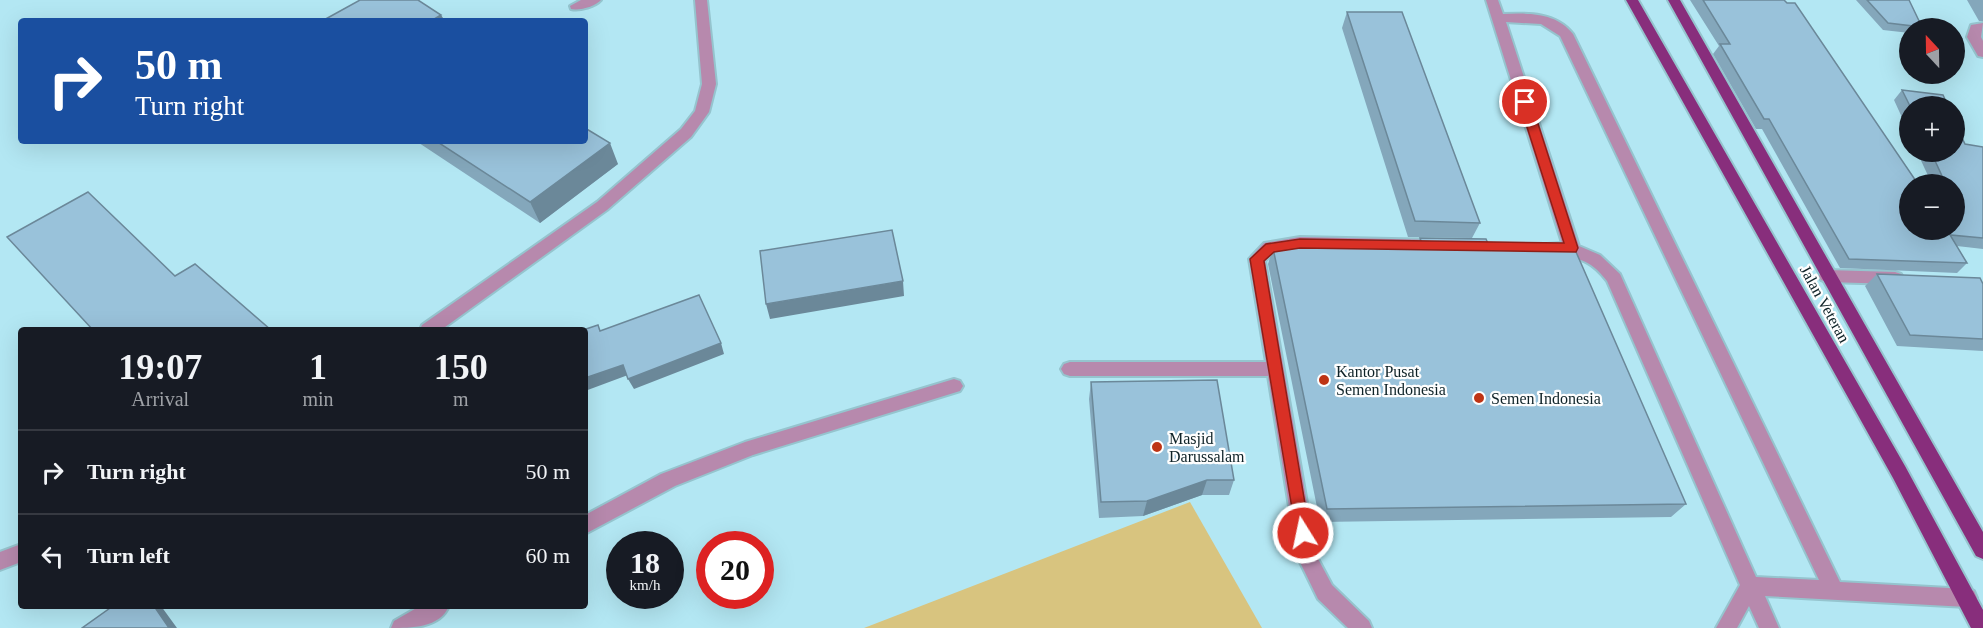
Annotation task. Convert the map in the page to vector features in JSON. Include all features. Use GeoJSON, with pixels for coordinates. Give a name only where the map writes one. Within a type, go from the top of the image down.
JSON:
{"type":"FeatureCollection","features":[{"type":"Feature","properties":{"kind":"highway","name":"Jalan Veteran"},"geometry":{"type":"LineString","coordinates":[[1632,0],[1899,472],[1982,628]]}},
{"type":"Feature","properties":{"kind":"highway","name":"Jalan Veteran"},"geometry":{"type":"LineString","coordinates":[[1674,0],[1983,550]]}},
{"type":"Feature","properties":{"kind":"street"},"geometry":{"type":"LineString","coordinates":[[576,6],[595,0]]}},
{"type":"Feature","properties":{"kind":"street"},"geometry":{"type":"LineString","coordinates":[[432,327],[602,206],[686,133],[702,112],[709,84],[701,0]]}},
{"type":"Feature","properties":{"kind":"street"},"geometry":{"type":"LineString","coordinates":[[1492,0],[1572,248]]}},
{"type":"Feature","properties":{"kind":"street"},"geometry":{"type":"LineString","coordinates":[[1498,18],[1545,19],[1560,27],[1566,34],[1834,591]]}},
{"type":"Feature","properties":{"kind":"street"},"geometry":{"type":"LineString","coordinates":[[1983,27],[1976,28],[1974,37],[1983,53]]}},
{"type":"Feature","properties":{"kind":"street"},"geometry":{"type":"LineString","coordinates":[[1362,628],[1325,592],[1306,556],[1257,259],[1270,247],[1300,243],[1454,246]]}},
{"type":"Feature","properties":{"kind":"street"},"geometry":{"type":"LineString","coordinates":[[1536,248],[1572,248],[1594,257],[1614,278],[1769,628]]}},
{"type":"Feature","properties":{"kind":"street"},"geometry":{"type":"LineString","coordinates":[[1827,276],[1911,279]]}},
{"type":"Feature","properties":{"kind":"street"},"geometry":{"type":"LineString","coordinates":[[1070,369],[1275,369]]}},
{"type":"Feature","properties":{"kind":"street"},"geometry":{"type":"LineString","coordinates":[[588,523],[668,480],[751,448],[954,386]]}},
{"type":"Feature","properties":{"kind":"street"},"geometry":{"type":"LineString","coordinates":[[0,561],[18,554]]}},
{"type":"Feature","properties":{"kind":"street"},"geometry":{"type":"LineString","coordinates":[[1750,586],[1966,598]]}},
{"type":"Feature","properties":{"kind":"street"},"geometry":{"type":"LineString","coordinates":[[1726,628],[1750,586]]}},
{"type":"Feature","properties":{"kind":"street"},"geometry":{"type":"LineString","coordinates":[[401,628],[434,609]]}},
{"type":"Feature","properties":{"kind":"shaded area"},"geometry":{"type":"Polygon","coordinates":[[[1190,502],[1262,628],[864,628],[1190,502]]]}},
{"type":"Feature","properties":{"kind":"building"},"geometry":{"type":"Polygon","coordinates":[[[360,0],[418,0],[441,15],[436,18],[327,18],[360,0]]]}},
{"type":"Feature","properties":{"kind":"building"},"geometry":{"type":"Polygon","coordinates":[[[1703,0],[1784,0],[1787,3],[1795,3],[1899,156],[1899,162],[1903,162],[1911,174],[1899,174],[1899,240],[1953,240],[1967,263],[1849,259],[1769,119],[1764,119],[1720,44],[1730,44],[1703,0]]]}},
{"type":"Feature","properties":{"kind":"building"},"geometry":{"type":"Polygon","coordinates":[[[1867,0],[1909,0],[1918,18],[1899,18],[1899,24],[1888,23],[1867,0]]]}},
{"type":"Feature","properties":{"kind":"building"},"geometry":{"type":"Polygon","coordinates":[[[1347,12],[1402,12],[1480,223],[1415,221],[1347,12]]]}},
{"type":"Feature","properties":{"kind":"building"},"geometry":{"type":"Polygon","coordinates":[[[1902,90],[1943,96],[1905,96],[1902,90]]]}},
{"type":"Feature","properties":{"kind":"building"},"geometry":{"type":"Polygon","coordinates":[[[588,130],[610,143],[530,202],[441,144],[588,144],[588,130]]]}},
{"type":"Feature","properties":{"kind":"building"},"geometry":{"type":"Polygon","coordinates":[[[1965,144],[1983,147],[1983,238],[1965,236],[1965,174],[1941,174],[1936,162],[1965,162],[1965,144]]]}},
{"type":"Feature","properties":{"kind":"building"},"geometry":{"type":"Polygon","coordinates":[[[88,192],[175,276],[195,264],[268,327],[90,327],[7,237],[88,192]]]}},
{"type":"Feature","properties":{"kind":"building"},"geometry":{"type":"Polygon","coordinates":[[[892,230],[903,281],[766,304],[760,251],[892,230]]]}},
{"type":"Feature","properties":{"kind":"building"},"geometry":{"type":"Polygon","coordinates":[[[1420,238],[1486,239],[1489,246],[1573,245],[1686,504],[1327,509],[1273,248],[1423,246],[1420,238]]]}},
{"type":"Feature","properties":{"kind":"building"},"geometry":{"type":"Polygon","coordinates":[[[1877,274],[1980,278],[1983,284],[1983,339],[1910,335],[1877,274]]]}},
{"type":"Feature","properties":{"kind":"building"},"geometry":{"type":"Polygon","coordinates":[[[699,295],[721,343],[628,379],[623,365],[588,377],[588,328],[598,325],[600,331],[699,295]]]}},
{"type":"Feature","properties":{"kind":"building","name":"Masjid Darussalam"},"geometry":{"type":"Polygon","coordinates":[[[1217,380],[1234,480],[1207,480],[1147,501],[1101,502],[1091,382],[1217,380]]]}},
{"type":"Feature","properties":{"kind":"building"},"geometry":{"type":"Polygon","coordinates":[[[109,609],[156,609],[169,628],[82,628],[109,609]]]}},
{"type":"Feature","properties":{"kind":"place","name":"Kantor Pusat Semen Indonesia"},"geometry":{"type":"Point","coordinates":[1324,380]}},
{"type":"Feature","properties":{"kind":"place","name":"Semen Indonesia"},"geometry":{"type":"Point","coordinates":[1479,398]}},
{"type":"Feature","properties":{"kind":"place","name":"Masjid Darussalam"},"geometry":{"type":"Point","coordinates":[1157,447]}},
{"type":"Feature","properties":{"kind":"route"},"geometry":{"type":"LineString","coordinates":[[1303,533],[1257,259],[1270,247],[1300,243],[1572,248],[1525,102]]}}]}
